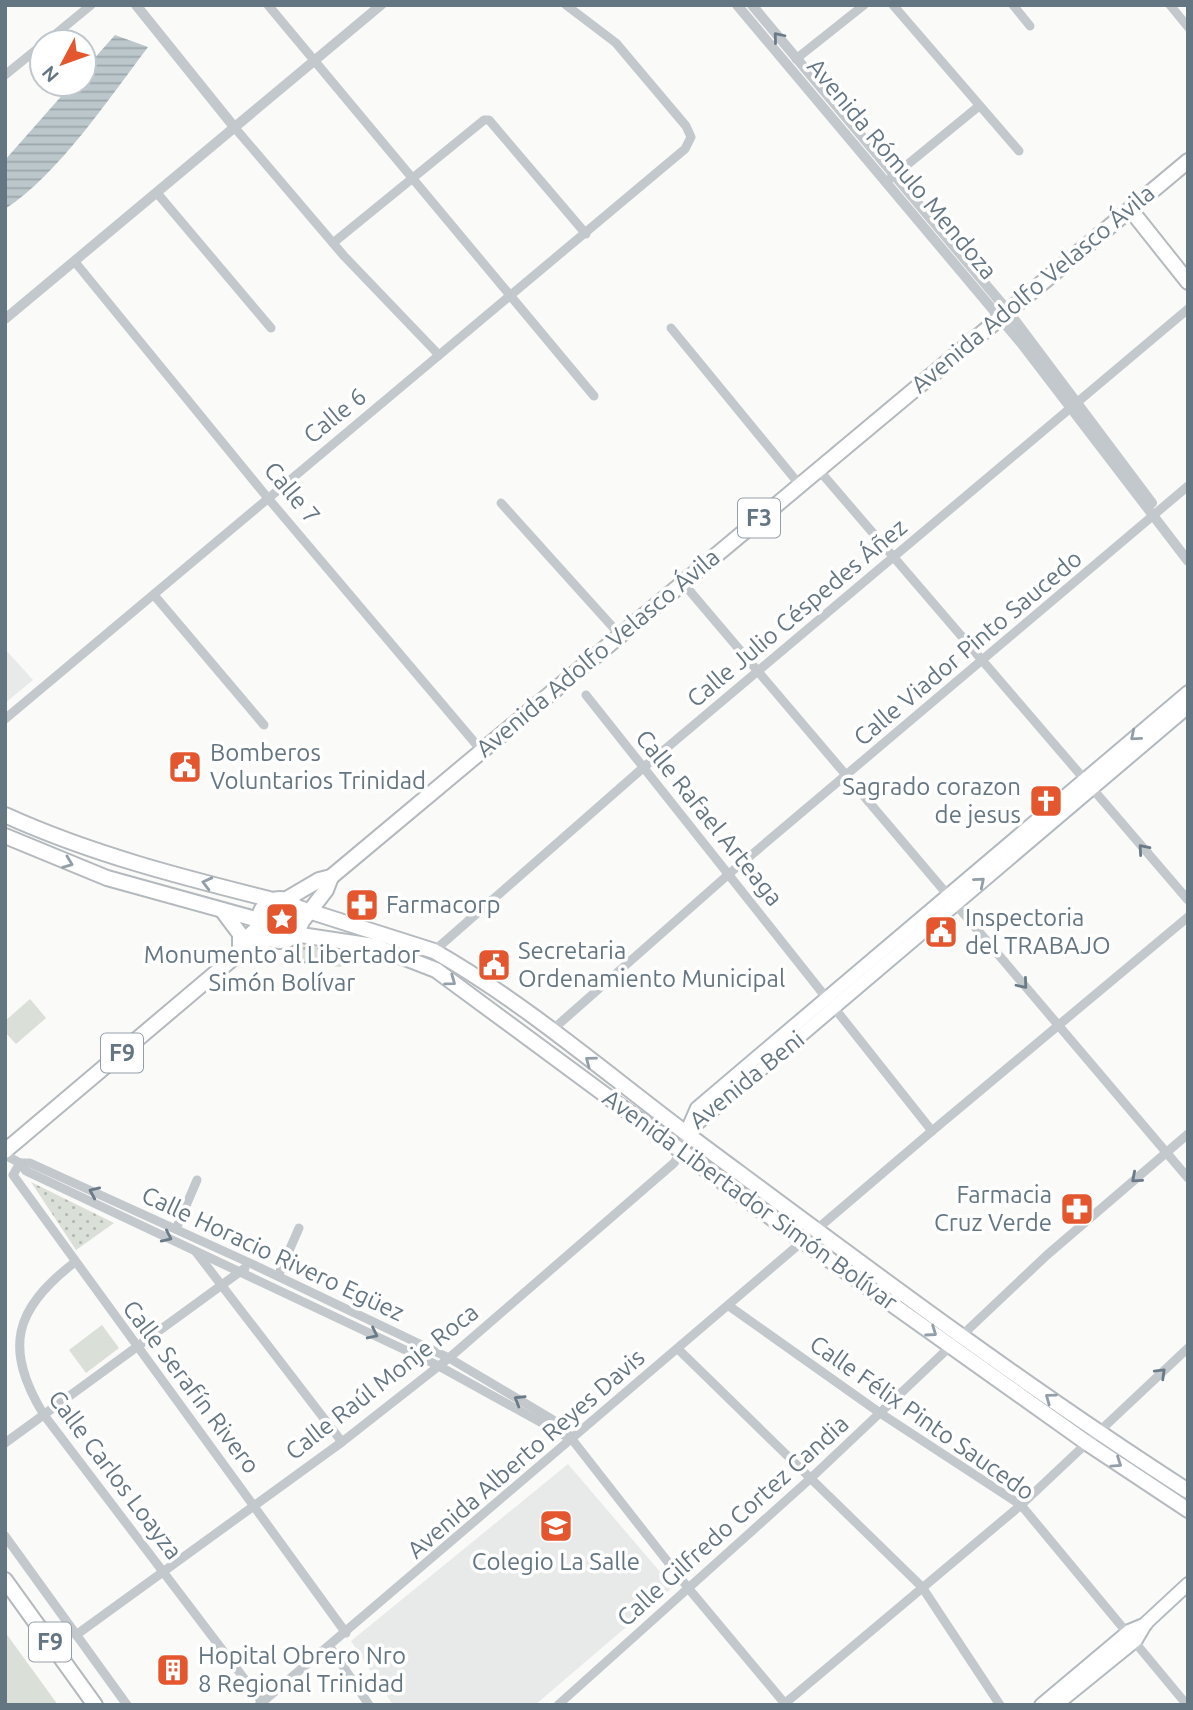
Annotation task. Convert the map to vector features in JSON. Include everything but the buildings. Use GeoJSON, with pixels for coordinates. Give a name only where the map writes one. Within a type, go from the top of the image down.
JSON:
{"type":"FeatureCollection","features":[{"type":"Feature","properties":{"kind":"main road","name":"Avenida Adolfo Velasco Ávila"},"geometry":{"type":"LineString","coordinates":[[297,929],[331,877],[1188,160]]}},
{"type":"Feature","properties":{"kind":"main road"},"geometry":{"type":"LineString","coordinates":[[1130,209],[1188,282]]}},
{"type":"Feature","properties":{"kind":"main road","name":"Avenida Beni"},"geometry":{"type":"LineString","coordinates":[[1088,784],[1188,692]]}},
{"type":"Feature","properties":{"kind":"main road","name":"Avenida Beni"},"geometry":{"type":"LineString","coordinates":[[686,1133],[697,1108],[830,1003],[1088,784],[1188,707]]}},
{"type":"Feature","properties":{"kind":"main road","name":"Avenida Libertador Simón Bolívar"},"geometry":{"type":"LineString","coordinates":[[5,815],[59,839],[112,857],[284,902],[434,951],[551,1031],[816,1230],[957,1340],[1188,1510]]}},
{"type":"Feature","properties":{"kind":"main road"},"geometry":{"type":"LineString","coordinates":[[5,836],[107,878],[259,923],[271,938]]}},
{"type":"Feature","properties":{"kind":"main road","name":"Avenida Adolfo Velasco Ávila"},"geometry":{"type":"LineString","coordinates":[[284,902],[319,880],[331,877]]}},
{"type":"Feature","properties":{"kind":"main road"},"geometry":{"type":"LineString","coordinates":[[284,902],[297,929]]}},
{"type":"Feature","properties":{"kind":"main road","name":"F9"},"geometry":{"type":"LineString","coordinates":[[238,954],[259,923],[262,908],[284,902]]}},
{"type":"Feature","properties":{"kind":"main road"},"geometry":{"type":"LineString","coordinates":[[222,911],[240,934],[242,945],[238,954]]}},
{"type":"Feature","properties":{"kind":"main road","name":"Avenida Libertador Simón Bolívar"},"geometry":{"type":"LineString","coordinates":[[297,929],[374,946],[436,970],[803,1241],[957,1340]]}},
{"type":"Feature","properties":{"kind":"main road","name":"F9"},"geometry":{"type":"LineString","coordinates":[[5,1153],[238,954],[271,938],[281,940],[297,929]]}},
{"type":"Feature","properties":{"kind":"main road","name":"Avenida Libertador Simón Bolívar"},"geometry":{"type":"LineString","coordinates":[[1093,1438],[1188,1491]]}},
{"type":"Feature","properties":{"kind":"main road","name":"F9"},"geometry":{"type":"LineString","coordinates":[[5,1580],[95,1705]]}},
{"type":"Feature","properties":{"kind":"main road"},"geometry":{"type":"LineString","coordinates":[[1056,1705],[1188,1584]]}},
{"type":"Feature","properties":{"kind":"main road"},"geometry":{"type":"LineString","coordinates":[[1041,1705],[1132,1635]]}},
{"type":"Feature","properties":{"kind":"street"},"geometry":{"type":"LineString","coordinates":[[63,28],[91,5]]}},
{"type":"Feature","properties":{"kind":"street"},"geometry":{"type":"LineString","coordinates":[[136,5],[235,128],[333,243],[439,355]]}},
{"type":"Feature","properties":{"kind":"street"},"geometry":{"type":"LineString","coordinates":[[268,5],[594,396]]}},
{"type":"Feature","properties":{"kind":"street"},"geometry":{"type":"LineString","coordinates":[[5,319],[381,5]]}},
{"type":"Feature","properties":{"kind":"street","name":"Calle 6"},"geometry":{"type":"LineString","coordinates":[[5,719],[267,497],[586,234],[689,143],[691,137],[686,126],[616,43],[566,5]]}},
{"type":"Feature","properties":{"kind":"street","name":"Avenida Rómulo Mendoza"},"geometry":{"type":"LineString","coordinates":[[737,5],[1004,314],[1155,513],[1188,561]]}},
{"type":"Feature","properties":{"kind":"street","name":"Avenida Rómulo Mendoza"},"geometry":{"type":"LineString","coordinates":[[752,5],[890,179]]}},
{"type":"Feature","properties":{"kind":"street"},"geometry":{"type":"LineString","coordinates":[[796,59],[864,5]]}},
{"type":"Feature","properties":{"kind":"street"},"geometry":{"type":"LineString","coordinates":[[893,5],[1019,151]]}},
{"type":"Feature","properties":{"kind":"street"},"geometry":{"type":"LineString","coordinates":[[1013,5],[1030,26]]}},
{"type":"Feature","properties":{"kind":"street"},"geometry":{"type":"LineString","coordinates":[[1170,5],[1188,27]]}},
{"type":"Feature","properties":{"kind":"street"},"geometry":{"type":"LineString","coordinates":[[5,75],[28,57]]}},
{"type":"Feature","properties":{"kind":"street"},"geometry":{"type":"LineString","coordinates":[[890,179],[979,106]]}},
{"type":"Feature","properties":{"kind":"street"},"geometry":{"type":"LineString","coordinates":[[333,243],[478,124],[489,120],[586,234]]}},
{"type":"Feature","properties":{"kind":"street"},"geometry":{"type":"LineString","coordinates":[[157,193],[271,328]]}},
{"type":"Feature","properties":{"kind":"street","name":"Calle 7"},"geometry":{"type":"LineString","coordinates":[[75,262],[267,497],[481,750]]}},
{"type":"Feature","properties":{"kind":"street","name":"Calle Julio Céspedes Áñez"},"geometry":{"type":"LineString","coordinates":[[434,951],[644,767],[1075,407],[1188,309]]}},
{"type":"Feature","properties":{"kind":"street"},"geometry":{"type":"LineString","coordinates":[[671,328],[799,484]]}},
{"type":"Feature","properties":{"kind":"street"},"geometry":{"type":"LineString","coordinates":[[817,469],[895,556],[1188,900]]}},
{"type":"Feature","properties":{"kind":"street","name":"Calle Viador Pinto Saucedo"},"geometry":{"type":"LineString","coordinates":[[551,1031],[730,873],[1188,486]]}},
{"type":"Feature","properties":{"kind":"street"},"geometry":{"type":"LineString","coordinates":[[501,503],[619,634]]}},
{"type":"Feature","properties":{"kind":"street","name":"Avenida Rómulo Mendoza"},"geometry":{"type":"LineString","coordinates":[[1155,513],[1188,550]]}},
{"type":"Feature","properties":{"kind":"street"},"geometry":{"type":"LineString","coordinates":[[683,583],[1188,1178]]}},
{"type":"Feature","properties":{"kind":"street"},"geometry":{"type":"LineString","coordinates":[[154,595],[264,725]]}},
{"type":"Feature","properties":{"kind":"street","name":"Calle Rafael Arteaga"},"geometry":{"type":"LineString","coordinates":[[586,695],[730,873],[932,1131]]}},
{"type":"Feature","properties":{"kind":"street","name":"Avenida Alberto Reyes Davis"},"geometry":{"type":"LineString","coordinates":[[261,1703],[330,1647],[932,1131],[1188,917]]}},
{"type":"Feature","properties":{"kind":"street","name":"Calle Raúl Monje Roca"},"geometry":{"type":"LineString","coordinates":[[76,1635],[342,1442],[449,1358],[664,1171],[681,1152],[686,1133]]}},
{"type":"Feature","properties":{"kind":"street","name":"Calle Gilfredo Cortez Candia"},"geometry":{"type":"LineString","coordinates":[[558,1705],[570,1701],[1047,1255],[1188,1134]]}},
{"type":"Feature","properties":{"kind":"street","name":"Calle Horacio Rivero Egüez"},"geometry":{"type":"LineString","coordinates":[[5,1153],[20,1163],[26,1171],[437,1365],[572,1440]]}},
{"type":"Feature","properties":{"kind":"street","name":"Calle Horacio Rivero Egüez"},"geometry":{"type":"LineString","coordinates":[[20,1163],[30,1163],[202,1240],[449,1358],[560,1424],[689,1589],[784,1704]]}},
{"type":"Feature","properties":{"kind":"street","name":"Calle Serafín Rivero"},"geometry":{"type":"LineString","coordinates":[[20,1163],[9,1178],[75,1262],[346,1633]]}},
{"type":"Feature","properties":{"kind":"street"},"geometry":{"type":"LineString","coordinates":[[176,1229],[197,1180]]}},
{"type":"Feature","properties":{"kind":"street"},"geometry":{"type":"LineString","coordinates":[[278,1276],[299,1228]]}},
{"type":"Feature","properties":{"kind":"street"},"geometry":{"type":"LineString","coordinates":[[202,1240],[195,1250],[342,1442]]}},
{"type":"Feature","properties":{"kind":"street","name":"Calle Carlos Loayza"},"geometry":{"type":"LineString","coordinates":[[75,1262],[46,1285],[33,1300],[19,1345],[22,1374],[44,1415],[261,1703]]}},
{"type":"Feature","properties":{"kind":"street"},"geometry":{"type":"LineString","coordinates":[[5,1443],[252,1264]]}},
{"type":"Feature","properties":{"kind":"street","name":"Calle Félix Pinto Saucedo"},"geometry":{"type":"LineString","coordinates":[[729,1306],[880,1413],[1021,1505],[1132,1635],[1187,1705]]}},
{"type":"Feature","properties":{"kind":"street"},"geometry":{"type":"LineString","coordinates":[[784,1704],[1021,1505],[1188,1348]]}},
{"type":"Feature","properties":{"kind":"street"},"geometry":{"type":"LineString","coordinates":[[678,1349],[922,1587],[1000,1705]]}},
{"type":"Feature","properties":{"kind":"street"},"geometry":{"type":"LineString","coordinates":[[5,1536],[127,1705]]}},
{"type":"Feature","properties":{"kind":"street"},"geometry":{"type":"LineString","coordinates":[[330,1647],[369,1705]]}},
{"type":"Feature","properties":{"kind":"shaded area"},"geometry":{"type":"Polygon","coordinates":[[[115,35],[148,47],[100,112],[63,156],[25,195],[5,209],[5,160],[60,98],[98,98],[98,54],[115,35]]]}},
{"type":"Feature","properties":{"kind":"shaded area"},"geometry":{"type":"Polygon","coordinates":[[[5,649],[33,680],[5,703],[5,649]]]}},
{"type":"Feature","properties":{"kind":"shaded area"},"geometry":{"type":"Polygon","coordinates":[[[300,945],[353,951],[354,956],[340,967],[300,963],[292,957],[291,952],[300,945]]]}},
{"type":"Feature","properties":{"kind":"shaded area"},"geometry":{"type":"Polygon","coordinates":[[[30,999],[46,1018],[16,1044],[5,1032],[5,1021],[30,999]]]}},
{"type":"Feature","properties":{"kind":"shaded area"},"geometry":{"type":"Polygon","coordinates":[[[31,1182],[114,1223],[76,1250],[31,1182]]]}},
{"type":"Feature","properties":{"kind":"shaded area"},"geometry":{"type":"Polygon","coordinates":[[[102,1325],[119,1348],[86,1373],[69,1350],[102,1325]]]}},
{"type":"Feature","properties":{"kind":"shaded area","name":"Colegio La Salle"},"geometry":{"type":"Polygon","coordinates":[[[568,1464],[673,1587],[535,1705],[393,1705],[351,1641],[568,1464]]]}},
{"type":"Feature","properties":{"kind":"shaded area"},"geometry":{"type":"Polygon","coordinates":[[[5,1632],[58,1705],[5,1705],[5,1632]]]}},
{"type":"Feature","properties":{"kind":"place","name":"Bomberos Voluntarios Trinidad"},"geometry":{"type":"Point","coordinates":[185,767]}},
{"type":"Feature","properties":{"kind":"place","name":"Sagrado corazon de jesus"},"geometry":{"type":"Point","coordinates":[1046,801]}},
{"type":"Feature","properties":{"kind":"place","name":"Farmacorp"},"geometry":{"type":"Point","coordinates":[362,905]}},
{"type":"Feature","properties":{"kind":"place","name":"Monumento al Libertador Simón Bolívar"},"geometry":{"type":"Point","coordinates":[282,919]}},
{"type":"Feature","properties":{"kind":"place","name":"Inspectoria del TRABAJO"},"geometry":{"type":"Point","coordinates":[941,932]}},
{"type":"Feature","properties":{"kind":"place","name":"Secretaria Ordenamiento Municipal"},"geometry":{"type":"Point","coordinates":[494,965]}},
{"type":"Feature","properties":{"kind":"place","name":"Farmacia Cruz Verde"},"geometry":{"type":"Point","coordinates":[1077,1209]}},
{"type":"Feature","properties":{"kind":"place","name":"Colegio La Salle"},"geometry":{"type":"Point","coordinates":[556,1526]}},
{"type":"Feature","properties":{"kind":"place","name":"Hopital Obrero Nro 8 Regional Trinidad"},"geometry":{"type":"Point","coordinates":[173,1670]}}]}
